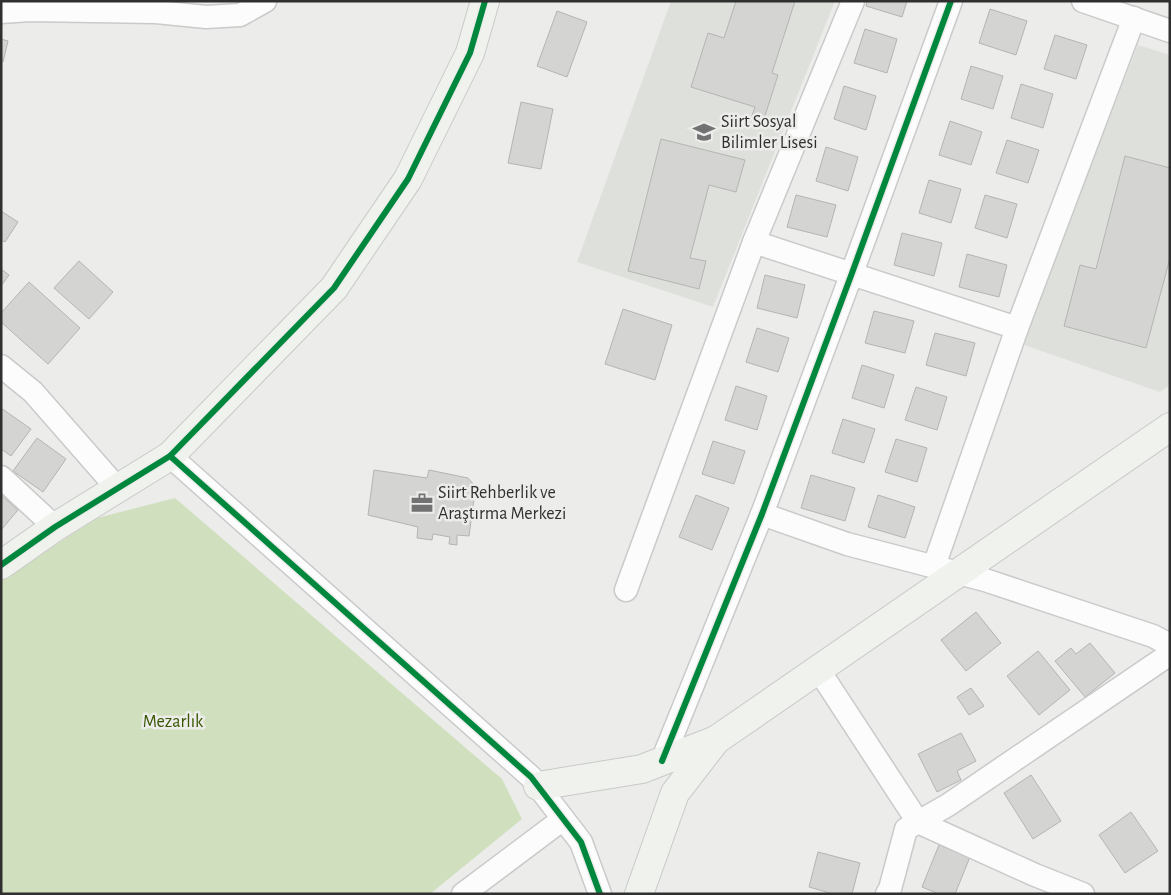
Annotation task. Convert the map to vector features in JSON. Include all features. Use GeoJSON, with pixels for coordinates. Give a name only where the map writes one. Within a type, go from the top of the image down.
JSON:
{"type":"FeatureCollection","features":[{"type":"Feature","properties":{"kind":"street"},"geometry":{"type":"LineString","coordinates":[[1,12],[30,10],[136,12],[206,17],[240,15],[265,1]]}},
{"type":"Feature","properties":{"kind":"street"},"geometry":{"type":"LineString","coordinates":[[1,565],[55,527],[170,456],[340,280],[408,179],[470,53],[485,1]]}},
{"type":"Feature","properties":{"kind":"street"},"geometry":{"type":"LineString","coordinates":[[626,590],[754,242],[853,1]]}},
{"type":"Feature","properties":{"kind":"street"},"geometry":{"type":"LineString","coordinates":[[662,761],[762,514],[951,1]]}},
{"type":"Feature","properties":{"kind":"street"},"geometry":{"type":"LineString","coordinates":[[1083,1],[1170,31]]}},
{"type":"Feature","properties":{"kind":"street"},"geometry":{"type":"LineString","coordinates":[[946,570],[1017,328],[1134,18]]}},
{"type":"Feature","properties":{"kind":"street"},"geometry":{"type":"LineString","coordinates":[[754,242],[1017,328]]}},
{"type":"Feature","properties":{"kind":"street"},"geometry":{"type":"LineString","coordinates":[[1,366],[33,392],[118,489]]}},
{"type":"Feature","properties":{"kind":"street"},"geometry":{"type":"LineString","coordinates":[[538,786],[642,769],[716,740],[818,669],[946,570],[1170,427]]}},
{"type":"Feature","properties":{"kind":"street"},"geometry":{"type":"LineString","coordinates":[[170,456],[524,771],[582,842],[600,894]]}},
{"type":"Feature","properties":{"kind":"street"},"geometry":{"type":"LineString","coordinates":[[1,477],[55,527]]}},
{"type":"Feature","properties":{"kind":"street"},"geometry":{"type":"LineString","coordinates":[[762,514],[847,544],[946,570],[1153,636],[1170,646]]}},
{"type":"Feature","properties":{"kind":"street"},"geometry":{"type":"LineString","coordinates":[[887,894],[906,829],[948,805],[1170,654]]}},
{"type":"Feature","properties":{"kind":"street"},"geometry":{"type":"LineString","coordinates":[[818,669],[918,822],[1083,894]]}},
{"type":"Feature","properties":{"kind":"street"},"geometry":{"type":"LineString","coordinates":[[639,894],[675,793],[716,740]]}},
{"type":"Feature","properties":{"kind":"street"},"geometry":{"type":"LineString","coordinates":[[463,894],[564,819]]}},
{"type":"Feature","properties":{"kind":"shaded area","name":"Siirt Sosyal Bilimler Lisesi"},"geometry":{"type":"Polygon","coordinates":[[[671,1],[835,1],[713,307],[577,262],[671,1]]]}},
{"type":"Feature","properties":{"kind":"shaded area"},"geometry":{"type":"Polygon","coordinates":[[[1138,45],[1170,55],[1170,385],[1160,392],[1021,344],[1138,45]]]}},
{"type":"Feature","properties":{"kind":"green space","name":"Mezarlık"},"geometry":{"type":"Polygon","coordinates":[[[175,498],[502,779],[522,819],[430,894],[1,894],[1,580],[97,518],[175,498]]]}},
{"type":"Feature","properties":{"kind":"building"},"geometry":{"type":"Polygon","coordinates":[[[736,1],[795,1],[772,73],[778,75],[763,122],[751,119],[755,107],[691,87],[708,33],[724,38],[736,1]]]}},
{"type":"Feature","properties":{"kind":"building"},"geometry":{"type":"Polygon","coordinates":[[[867,1],[907,1],[902,17],[866,6],[867,1]]]}},
{"type":"Feature","properties":{"kind":"building"},"geometry":{"type":"Polygon","coordinates":[[[990,9],[1027,21],[1016,55],[979,43],[990,9]]]}},
{"type":"Feature","properties":{"kind":"building"},"geometry":{"type":"Polygon","coordinates":[[[557,11],[587,22],[567,77],[537,66],[557,11]]]}},
{"type":"Feature","properties":{"kind":"building"},"geometry":{"type":"Polygon","coordinates":[[[865,29],[897,39],[887,73],[854,63],[865,29]]]}},
{"type":"Feature","properties":{"kind":"building"},"geometry":{"type":"Polygon","coordinates":[[[1055,35],[1087,45],[1076,79],[1044,69],[1055,35]]]}},
{"type":"Feature","properties":{"kind":"building"},"geometry":{"type":"Polygon","coordinates":[[[1,39],[8,41],[3,62],[1,62],[1,39]]]}},
{"type":"Feature","properties":{"kind":"building"},"geometry":{"type":"Polygon","coordinates":[[[971,66],[1003,76],[993,109],[961,99],[971,66]]]}},
{"type":"Feature","properties":{"kind":"building"},"geometry":{"type":"Polygon","coordinates":[[[1021,84],[1053,94],[1043,128],[1011,118],[1021,84]]]}},
{"type":"Feature","properties":{"kind":"building"},"geometry":{"type":"Polygon","coordinates":[[[844,86],[876,96],[866,130],[834,119],[844,86]]]}},
{"type":"Feature","properties":{"kind":"building"},"geometry":{"type":"Polygon","coordinates":[[[521,102],[553,109],[541,169],[508,163],[521,102]]]}},
{"type":"Feature","properties":{"kind":"building"},"geometry":{"type":"Polygon","coordinates":[[[950,121],[982,132],[971,165],[939,155],[950,121]]]}},
{"type":"Feature","properties":{"kind":"building"},"geometry":{"type":"Polygon","coordinates":[[[661,139],[745,160],[736,192],[709,185],[690,258],[706,261],[699,289],[628,271],[661,139]]]}},
{"type":"Feature","properties":{"kind":"building"},"geometry":{"type":"Polygon","coordinates":[[[1007,140],[1039,150],[1028,183],[996,173],[1007,140]]]}},
{"type":"Feature","properties":{"kind":"building"},"geometry":{"type":"Polygon","coordinates":[[[826,147],[858,157],[848,191],[816,181],[826,147]]]}},
{"type":"Feature","properties":{"kind":"building"},"geometry":{"type":"Polygon","coordinates":[[[1125,156],[1170,168],[1170,258],[1146,348],[1064,326],[1080,265],[1096,269],[1125,156]]]}},
{"type":"Feature","properties":{"kind":"building"},"geometry":{"type":"Polygon","coordinates":[[[929,180],[961,189],[951,223],[919,213],[929,180]]]}},
{"type":"Feature","properties":{"kind":"building"},"geometry":{"type":"Polygon","coordinates":[[[796,195],[836,205],[827,237],[787,227],[796,195]]]}},
{"type":"Feature","properties":{"kind":"building"},"geometry":{"type":"Polygon","coordinates":[[[985,195],[1017,204],[1007,238],[975,228],[985,195]]]}},
{"type":"Feature","properties":{"kind":"building"},"geometry":{"type":"Polygon","coordinates":[[[1,211],[18,222],[5,242],[1,240],[1,211]]]}},
{"type":"Feature","properties":{"kind":"building"},"geometry":{"type":"Polygon","coordinates":[[[902,233],[942,243],[934,276],[894,265],[902,233]]]}},
{"type":"Feature","properties":{"kind":"building"},"geometry":{"type":"Polygon","coordinates":[[[967,254],[1007,265],[999,297],[959,287],[967,254]]]}},
{"type":"Feature","properties":{"kind":"building"},"geometry":{"type":"Polygon","coordinates":[[[79,261],[113,292],[89,319],[54,288],[79,261]]]}},
{"type":"Feature","properties":{"kind":"building"},"geometry":{"type":"Polygon","coordinates":[[[1,269],[9,275],[1,286],[1,269]]]}},
{"type":"Feature","properties":{"kind":"building"},"geometry":{"type":"Polygon","coordinates":[[[765,275],[805,285],[797,318],[757,308],[765,275]]]}},
{"type":"Feature","properties":{"kind":"building"},"geometry":{"type":"Polygon","coordinates":[[[29,282],[80,328],[48,364],[1,322],[1,313],[29,282]]]}},
{"type":"Feature","properties":{"kind":"building"},"geometry":{"type":"Polygon","coordinates":[[[623,309],[672,325],[655,380],[605,364],[623,309]]]}},
{"type":"Feature","properties":{"kind":"building"},"geometry":{"type":"Polygon","coordinates":[[[874,311],[914,321],[905,353],[865,343],[874,311]]]}},
{"type":"Feature","properties":{"kind":"building"},"geometry":{"type":"Polygon","coordinates":[[[757,328],[789,338],[778,372],[746,362],[757,328]]]}},
{"type":"Feature","properties":{"kind":"building"},"geometry":{"type":"Polygon","coordinates":[[[935,333],[975,343],[966,376],[926,365],[935,333]]]}},
{"type":"Feature","properties":{"kind":"building"},"geometry":{"type":"Polygon","coordinates":[[[862,365],[894,375],[884,408],[852,398],[862,365]]]}},
{"type":"Feature","properties":{"kind":"building"},"geometry":{"type":"Polygon","coordinates":[[[736,386],[767,396],[757,430],[725,420],[736,386]]]}},
{"type":"Feature","properties":{"kind":"building"},"geometry":{"type":"Polygon","coordinates":[[[916,387],[947,397],[937,430],[905,420],[916,387]]]}},
{"type":"Feature","properties":{"kind":"building"},"geometry":{"type":"Polygon","coordinates":[[[1,408],[31,429],[11,456],[1,449],[1,408]]]}},
{"type":"Feature","properties":{"kind":"building"},"geometry":{"type":"Polygon","coordinates":[[[843,419],[875,429],[864,463],[832,453],[843,419]]]}},
{"type":"Feature","properties":{"kind":"building"},"geometry":{"type":"Polygon","coordinates":[[[37,438],[66,459],[43,492],[13,471],[37,438]]]}},
{"type":"Feature","properties":{"kind":"building"},"geometry":{"type":"Polygon","coordinates":[[[896,439],[927,448],[917,482],[885,472],[896,439]]]}},
{"type":"Feature","properties":{"kind":"building"},"geometry":{"type":"Polygon","coordinates":[[[713,441],[745,451],[734,484],[702,474],[713,441]]]}},
{"type":"Feature","properties":{"kind":"building","name":"Siirt Rehberlik ve Araştırma Merkezi"},"geometry":{"type":"Polygon","coordinates":[[[374,470],[427,478],[429,470],[468,478],[474,485],[475,491],[469,536],[457,535],[457,545],[449,544],[450,537],[433,534],[432,540],[417,538],[418,527],[368,515],[374,470]]]}},
{"type":"Feature","properties":{"kind":"building"},"geometry":{"type":"Polygon","coordinates":[[[811,475],[855,488],[845,521],[801,508],[811,475]]]}},
{"type":"Feature","properties":{"kind":"building"},"geometry":{"type":"Polygon","coordinates":[[[1,495],[18,510],[1,530],[1,495]]]}},
{"type":"Feature","properties":{"kind":"building"},"geometry":{"type":"Polygon","coordinates":[[[696,495],[729,508],[712,550],[679,537],[696,495]]]}},
{"type":"Feature","properties":{"kind":"building"},"geometry":{"type":"Polygon","coordinates":[[[878,495],[915,507],[905,538],[868,527],[878,495]]]}},
{"type":"Feature","properties":{"kind":"building"},"geometry":{"type":"Polygon","coordinates":[[[976,612],[1001,643],[966,671],[941,640],[976,612]]]}},
{"type":"Feature","properties":{"kind":"building"},"geometry":{"type":"Polygon","coordinates":[[[1090,643],[1115,673],[1085,697],[1055,661],[1071,648],[1076,654],[1090,643]]]}},
{"type":"Feature","properties":{"kind":"building"},"geometry":{"type":"Polygon","coordinates":[[[1038,651],[1070,690],[1039,715],[1007,676],[1038,651]]]}},
{"type":"Feature","properties":{"kind":"building"},"geometry":{"type":"Polygon","coordinates":[[[971,688],[984,706],[969,715],[957,697],[971,688]]]}},
{"type":"Feature","properties":{"kind":"building"},"geometry":{"type":"Polygon","coordinates":[[[961,733],[976,761],[957,771],[961,780],[937,792],[918,754],[961,733]]]}},
{"type":"Feature","properties":{"kind":"building"},"geometry":{"type":"Polygon","coordinates":[[[1031,775],[1061,821],[1033,839],[1004,793],[1031,775]]]}},
{"type":"Feature","properties":{"kind":"building"},"geometry":{"type":"Polygon","coordinates":[[[1131,812],[1158,851],[1125,873],[1099,835],[1131,812]]]}},
{"type":"Feature","properties":{"kind":"building"},"geometry":{"type":"Polygon","coordinates":[[[939,845],[970,857],[955,894],[939,894],[922,887],[939,845]]]}},
{"type":"Feature","properties":{"kind":"building"},"geometry":{"type":"Polygon","coordinates":[[[818,852],[860,863],[852,894],[833,894],[809,887],[818,852]]]}},
{"type":"Feature","properties":{"kind":"cycle path"},"geometry":{"type":"LineString","coordinates":[[1,565],[55,527],[170,456],[334,288],[408,179],[470,53],[485,1]]}},
{"type":"Feature","properties":{"kind":"cycle path"},"geometry":{"type":"LineString","coordinates":[[662,761],[762,514],[951,1]]}},
{"type":"Feature","properties":{"kind":"cycle path"},"geometry":{"type":"LineString","coordinates":[[170,456],[531,777],[581,842],[600,894]]}},
{"type":"Feature","properties":{"kind":"place","name":"Siirt Sosyal Bilimler Lisesi"},"geometry":{"type":"Point","coordinates":[704,132]}},
{"type":"Feature","properties":{"kind":"place","name":"Siirt Rehberlik ve Araştırma Merkezi"},"geometry":{"type":"Point","coordinates":[422,503]}}]}
